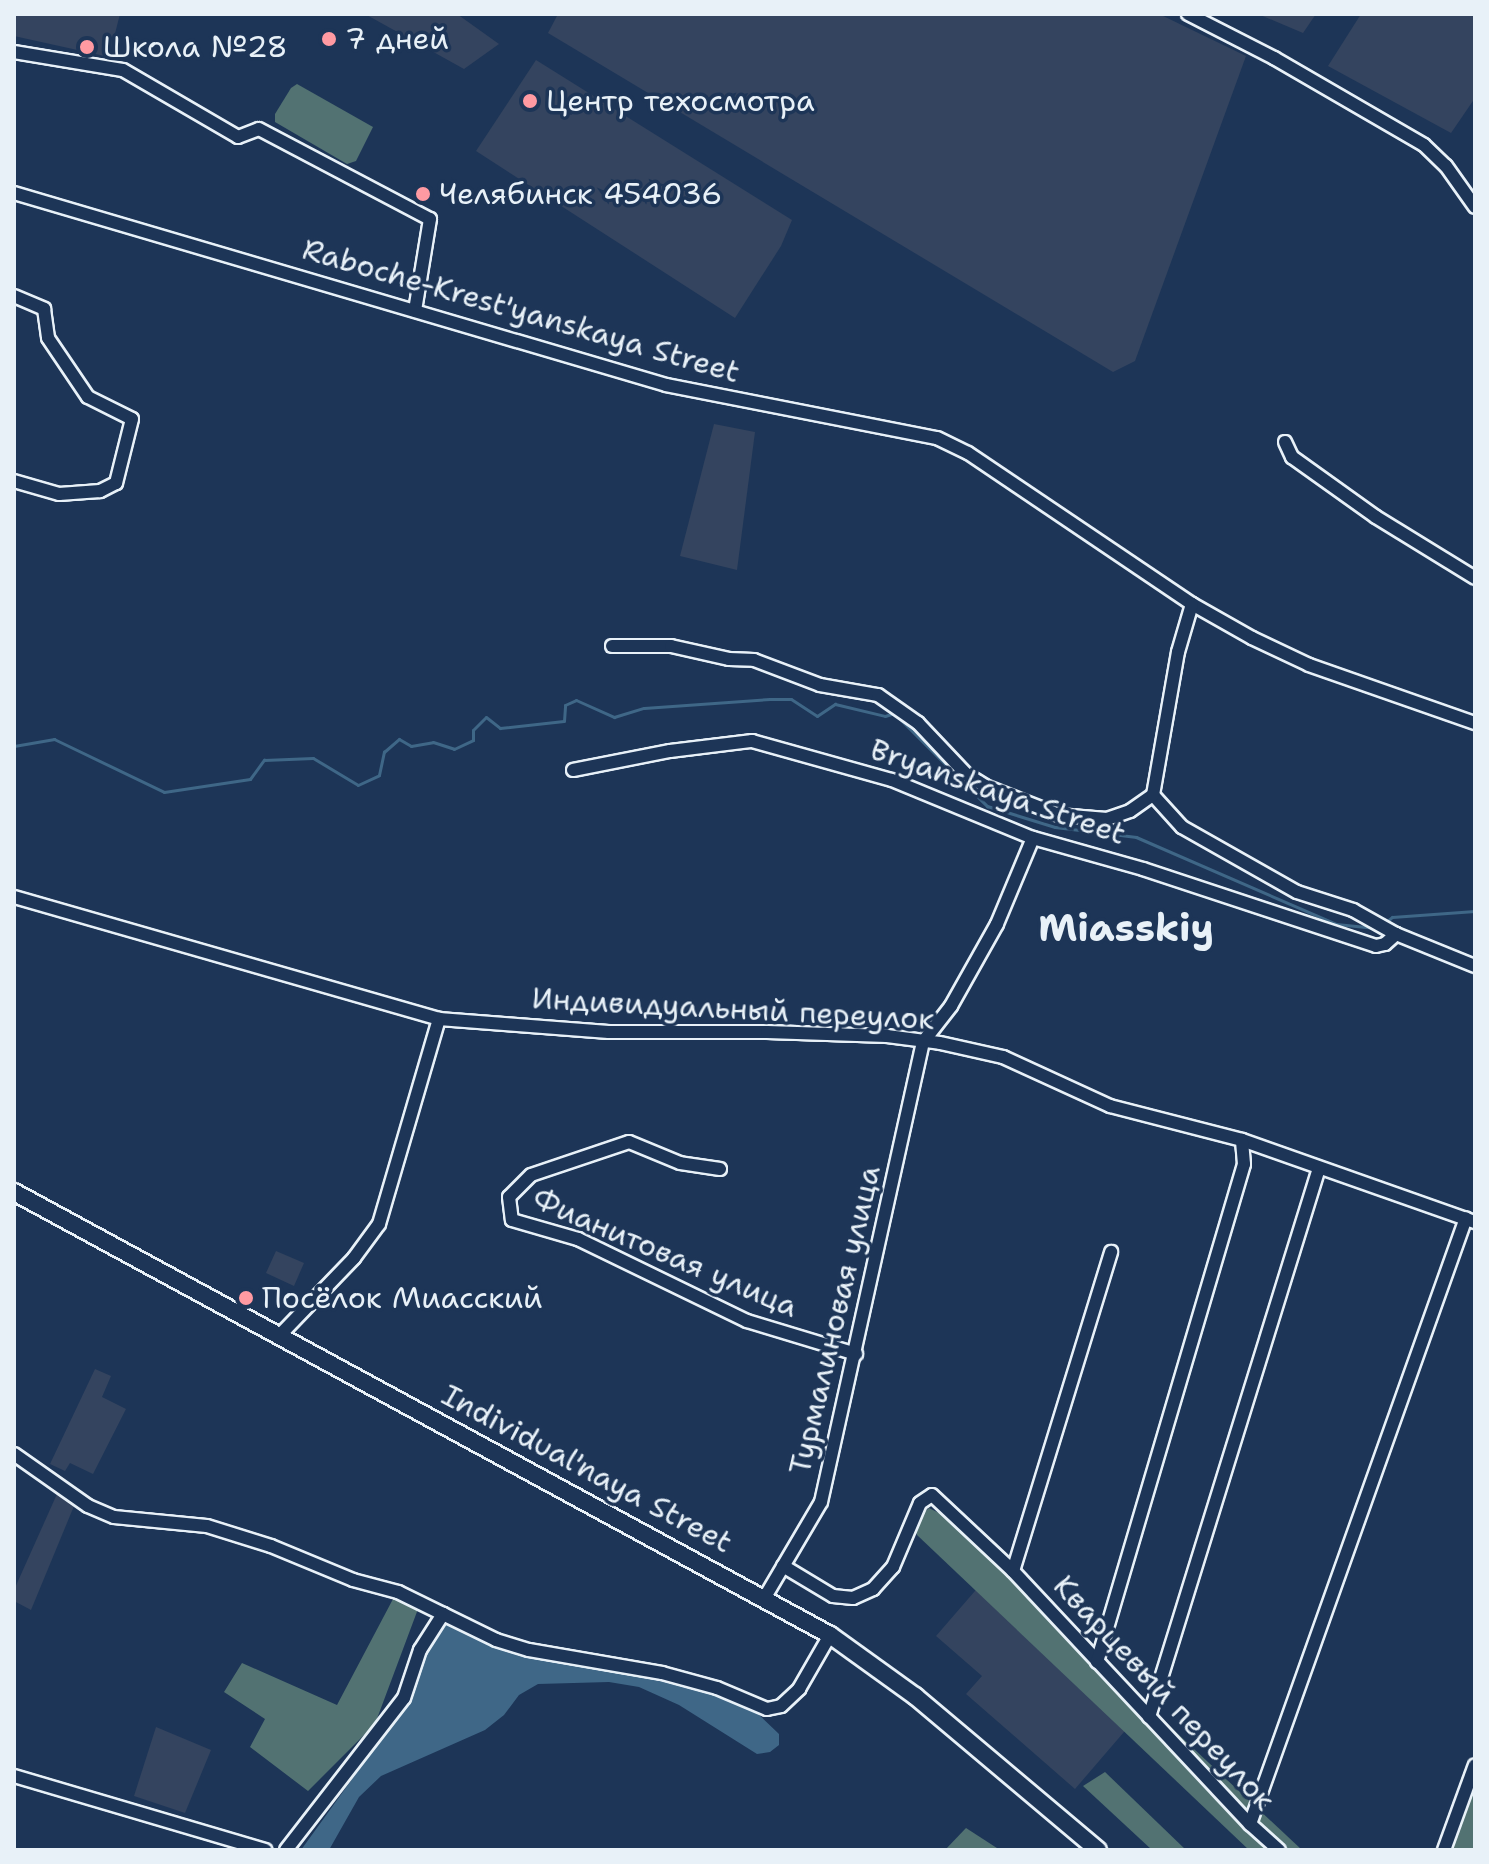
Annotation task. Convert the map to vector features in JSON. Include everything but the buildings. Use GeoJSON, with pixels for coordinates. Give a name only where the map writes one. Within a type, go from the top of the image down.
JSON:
{"type":"FeatureCollection","features":[{"type":"Feature","properties":{"kind":"main road","name":"Individual'naya Street"},"geometry":{"type":"LineString","coordinates":[[14,1192],[830,1635],[915,1696],[1098,1850]]}},
{"type":"Feature","properties":{"kind":"street"},"geometry":{"type":"LineString","coordinates":[[1188,14],[1274,58],[1424,145],[1471,191],[1475,207]]}},
{"type":"Feature","properties":{"kind":"street"},"geometry":{"type":"LineString","coordinates":[[14,52],[123,70],[238,137],[259,129],[430,219],[415,311]]}},
{"type":"Feature","properties":{"kind":"street","name":"Raboche-Krest'yanskaya Street"},"geometry":{"type":"LineString","coordinates":[[14,193],[694,392],[905,429],[937,438],[968,453],[1192,604],[1309,665],[1475,723]]}},
{"type":"Feature","properties":{"kind":"street"},"geometry":{"type":"LineString","coordinates":[[14,296],[44,309],[48,338],[88,397],[132,419],[116,483],[100,491],[59,494],[14,481]]}},
{"type":"Feature","properties":{"kind":"street"},"geometry":{"type":"LineString","coordinates":[[1285,442],[1292,457],[1376,517],[1475,578]]}},
{"type":"Feature","properties":{"kind":"street"},"geometry":{"type":"LineString","coordinates":[[1153,795],[1178,652],[1192,604]]}},
{"type":"Feature","properties":{"kind":"street","name":"Bryanskaya Street"},"geometry":{"type":"LineString","coordinates":[[612,646],[671,646],[729,659],[754,660],[820,685],[878,695],[918,723],[966,774],[985,786],[1059,815],[1107,819],[1130,811],[1153,795],[1182,827],[1297,892],[1353,910],[1396,934],[1475,966]]}},
{"type":"Feature","properties":{"kind":"street","name":"Bryanskaya Street"},"geometry":{"type":"LineString","coordinates":[[573,770],[670,751],[752,741],[892,780],[1033,838],[1143,869],[1376,946],[1385,944],[1396,934]]}},
{"type":"Feature","properties":{"kind":"street"},"geometry":{"type":"LineString","coordinates":[[923,1042],[951,1006],[997,924],[1033,838]]}},
{"type":"Feature","properties":{"kind":"street","name":"Индивидуальный переулок"},"geometry":{"type":"LineString","coordinates":[[14,897],[439,1019],[609,1032],[887,1036],[1003,1057],[1110,1106],[1242,1140],[1470,1220]]}},
{"type":"Feature","properties":{"kind":"street"},"geometry":{"type":"LineString","coordinates":[[280,1335],[354,1258],[379,1224],[439,1019]]}},
{"type":"Feature","properties":{"kind":"street","name":"Турмалиновая улица"},"geometry":{"type":"LineString","coordinates":[[765,1597],[821,1502],[923,1042]]}},
{"type":"Feature","properties":{"kind":"street"},"geometry":{"type":"LineString","coordinates":[[1097,1662],[1244,1164],[1242,1140]]}},
{"type":"Feature","properties":{"kind":"street","name":"Фианитовая улица"},"geometry":{"type":"LineString","coordinates":[[720,1169],[680,1163],[629,1142],[531,1175],[509,1197],[512,1220],[578,1239],[747,1321],[856,1354]]}},
{"type":"Feature","properties":{"kind":"street"},"geometry":{"type":"LineString","coordinates":[[1149,1717],[1319,1168]]}},
{"type":"Feature","properties":{"kind":"street"},"geometry":{"type":"LineString","coordinates":[[1250,1824],[1470,1220]]}},
{"type":"Feature","properties":{"kind":"street","name":"Кварцевый переулок"},"geometry":{"type":"LineString","coordinates":[[1013,1571],[1111,1252]]}},
{"type":"Feature","properties":{"kind":"street"},"geometry":{"type":"LineString","coordinates":[[14,1454],[88,1506],[114,1517],[207,1526],[271,1546],[353,1580],[398,1592],[496,1640],[529,1650],[662,1673],[717,1688],[767,1709],[781,1706],[799,1689],[830,1635]]}},
{"type":"Feature","properties":{"kind":"street","name":"Кварцевый переулок"},"geometry":{"type":"LineString","coordinates":[[783,1566],[833,1596],[853,1598],[873,1589],[893,1567],[920,1503],[932,1495],[1013,1571],[1250,1824],[1279,1850]]}},
{"type":"Feature","properties":{"kind":"street"},"geometry":{"type":"LineString","coordinates":[[286,1850],[404,1698],[420,1650],[443,1614]]}},
{"type":"Feature","properties":{"kind":"street"},"geometry":{"type":"LineString","coordinates":[[1444,1850],[1475,1765]]}},
{"type":"Feature","properties":{"kind":"street"},"geometry":{"type":"LineString","coordinates":[[14,1776],[265,1850]]}},
{"type":"Feature","properties":{"kind":"shaded area","name":"Школа №28"},"geometry":{"type":"Polygon","coordinates":[[[14,14],[120,14],[109,57],[14,36],[14,14]]]}},
{"type":"Feature","properties":{"kind":"shaded area"},"geometry":{"type":"Polygon","coordinates":[[[365,14],[457,14],[499,44],[464,69],[365,14]]]}},
{"type":"Feature","properties":{"kind":"shaded area"},"geometry":{"type":"Polygon","coordinates":[[[558,14],[1159,14],[1246,56],[1135,361],[1113,372],[548,33],[558,14]]]}},
{"type":"Feature","properties":{"kind":"shaded area"},"geometry":{"type":"Polygon","coordinates":[[[1258,14],[1316,14],[1303,33],[1258,14]]]}},
{"type":"Feature","properties":{"kind":"shaded area"},"geometry":{"type":"Polygon","coordinates":[[[1361,14],[1475,14],[1475,98],[1451,133],[1328,66],[1361,14]]]}},
{"type":"Feature","properties":{"kind":"shaded area"},"geometry":{"type":"Polygon","coordinates":[[[536,60],[792,220],[781,246],[735,318],[476,151],[536,60]]]}},
{"type":"Feature","properties":{"kind":"shaded area"},"geometry":{"type":"Polygon","coordinates":[[[714,424],[755,432],[737,570],[680,556],[714,424]]]}},
{"type":"Feature","properties":{"kind":"shaded area"},"geometry":{"type":"Polygon","coordinates":[[[276,1251],[304,1263],[294,1286],[266,1273],[276,1251]]]}},
{"type":"Feature","properties":{"kind":"shaded area"},"geometry":{"type":"Polygon","coordinates":[[[95,1369],[111,1376],[102,1397],[126,1409],[93,1474],[70,1463],[65,1471],[50,1464],[95,1369]]]}},
{"type":"Feature","properties":{"kind":"shaded area"},"geometry":{"type":"Polygon","coordinates":[[[57,1494],[74,1506],[31,1610],[14,1601],[14,1590],[57,1494]]]}},
{"type":"Feature","properties":{"kind":"shaded area"},"geometry":{"type":"Polygon","coordinates":[[[981,1584],[1136,1718],[1075,1789],[966,1694],[982,1676],[936,1636],[981,1584]]]}},
{"type":"Feature","properties":{"kind":"shaded area"},"geometry":{"type":"Polygon","coordinates":[[[447,1624],[468,1631],[492,1646],[642,1673],[699,1689],[754,1710],[779,1734],[779,1745],[770,1752],[757,1754],[679,1705],[639,1687],[609,1682],[538,1684],[519,1695],[504,1715],[485,1730],[381,1776],[359,1797],[329,1850],[301,1850],[407,1703],[427,1651],[447,1624]]]}},
{"type":"Feature","properties":{"kind":"shaded area"},"geometry":{"type":"Polygon","coordinates":[[[156,1727],[211,1750],[185,1813],[134,1796],[156,1727]]]}},
{"type":"Feature","properties":{"kind":"green space"},"geometry":{"type":"Polygon","coordinates":[[[297,84],[373,127],[356,161],[347,164],[275,122],[275,114],[291,88],[297,84]]]}},
{"type":"Feature","properties":{"kind":"green space"},"geometry":{"type":"Polygon","coordinates":[[[929,1508],[945,1516],[1302,1850],[1249,1850],[917,1535],[914,1527],[919,1516],[929,1508]]]}},
{"type":"Feature","properties":{"kind":"green space"},"geometry":{"type":"Polygon","coordinates":[[[393,1599],[418,1609],[375,1724],[308,1791],[250,1747],[265,1719],[224,1692],[242,1663],[337,1705],[393,1599]]]}},
{"type":"Feature","properties":{"kind":"green space"},"geometry":{"type":"Polygon","coordinates":[[[1105,1772],[1186,1850],[1152,1850],[1083,1786],[1105,1772]]]}},
{"type":"Feature","properties":{"kind":"green space"},"geometry":{"type":"Polygon","coordinates":[[[1475,1783],[1475,1850],[1451,1850],[1475,1783]]]}},
{"type":"Feature","properties":{"kind":"green space"},"geometry":{"type":"Polygon","coordinates":[[[966,1828],[1000,1850],[945,1850],[966,1828]]]}},
{"type":"Feature","properties":{"kind":"waterway"},"geometry":{"type":"LineString","coordinates":[[14,746],[54,739],[164,792],[250,779],[264,760],[313,758],[358,785],[379,775],[384,752],[399,739],[411,746],[433,742],[454,749],[473,740],[473,730],[486,717],[500,728],[564,721],[565,705],[576,700],[614,717],[644,708],[770,699],[791,699],[817,716],[835,704],[885,716],[894,713],[987,806],[1055,827],[1136,837],[1336,924],[1376,928]]}},
{"type":"Feature","properties":{"kind":"waterway"},"geometry":{"type":"LineString","coordinates":[[1386,922],[1392,917],[1475,911]]}},
{"type":"Feature","properties":{"kind":"place","name":"7 дней"},"geometry":{"type":"Point","coordinates":[329,39]}},
{"type":"Feature","properties":{"kind":"place","name":"Школа №28"},"geometry":{"type":"Point","coordinates":[87,47]}},
{"type":"Feature","properties":{"kind":"place","name":"Центр техосмотра"},"geometry":{"type":"Point","coordinates":[530,101]}},
{"type":"Feature","properties":{"kind":"place","name":"Челябинск 454036"},"geometry":{"type":"Point","coordinates":[423,194]}},
{"type":"Feature","properties":{"kind":"place","name":"Посёлок Миасский"},"geometry":{"type":"Point","coordinates":[246,1298]}},
{"type":"Feature","properties":{"kind":"district","name":"Miasskiy"},"geometry":{"type":"Point","coordinates":[1126,928]}}]}
